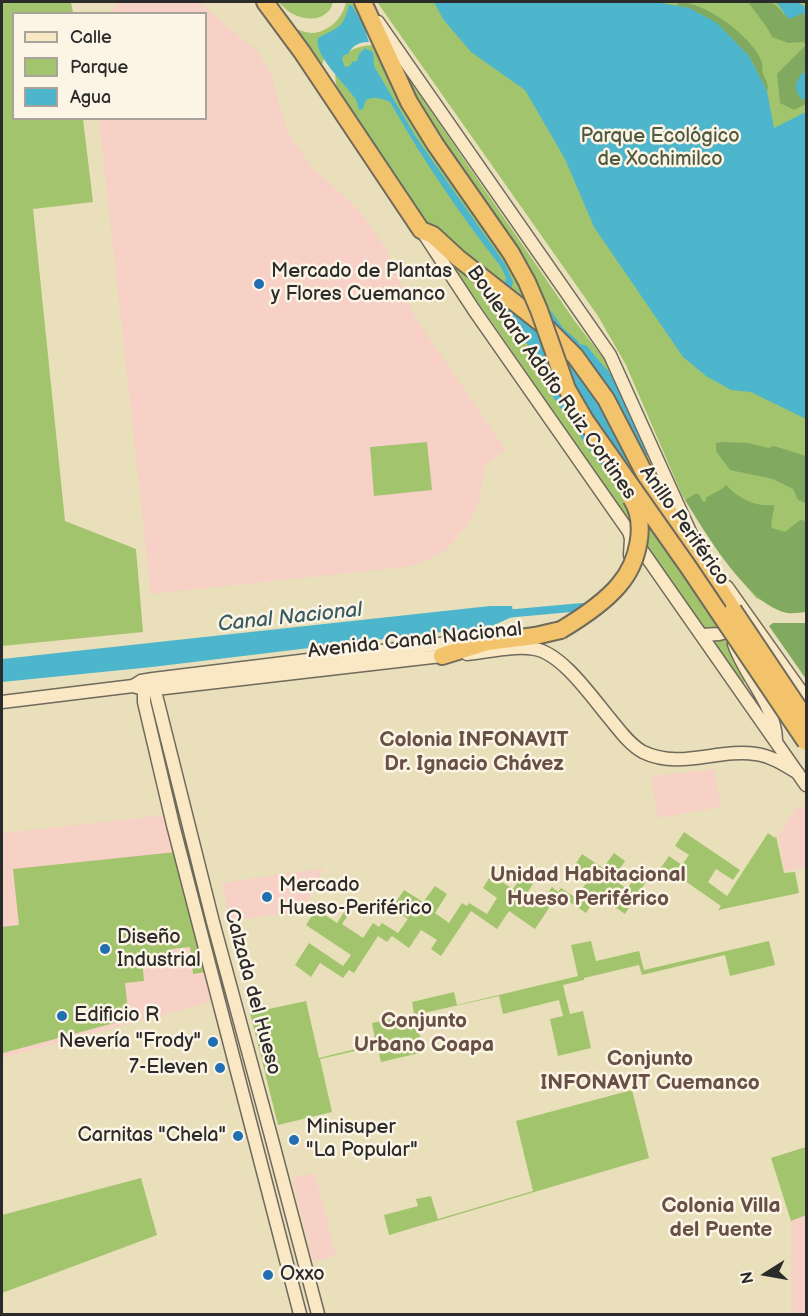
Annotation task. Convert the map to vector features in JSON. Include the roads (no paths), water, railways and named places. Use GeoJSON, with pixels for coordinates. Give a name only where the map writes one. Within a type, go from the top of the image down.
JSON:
{"type":"FeatureCollection","features":[{"type":"Feature","properties":{"kind":"highway","name":"Boulevard Adolfo Ruiz Cortines"},"geometry":{"type":"LineString","coordinates":[[265,2],[302,52],[421,230]]}},
{"type":"Feature","properties":{"kind":"highway","name":"Anillo Periférico"},"geometry":{"type":"LineString","coordinates":[[363,2],[409,102],[520,268],[539,310],[567,389],[598,438],[807,742]]}},
{"type":"Feature","properties":{"kind":"highway","name":"Anillo Periférico"},"geometry":{"type":"LineString","coordinates":[[421,230],[434,236],[458,258],[561,340],[590,374],[606,399],[649,482],[807,719]]}},
{"type":"Feature","properties":{"kind":"highway"},"geometry":{"type":"LineString","coordinates":[[442,656],[487,642],[561,630],[587,613],[618,587],[626,577],[637,548],[640,532],[639,517],[635,504],[602,456],[598,438]]}},
{"type":"Feature","properties":{"kind":"main road","name":"Boulevard Adolfo Ruiz Cortines"},"geometry":{"type":"LineString","coordinates":[[363,2],[610,355],[693,538],[807,698]]}},
{"type":"Feature","properties":{"kind":"main road","name":"Boulevard Adolfo Ruiz Cortines"},"geometry":{"type":"LineString","coordinates":[[421,230],[474,310],[807,785]]}},
{"type":"Feature","properties":{"kind":"main road","name":"Avenida Canal Nacional"},"geometry":{"type":"LineString","coordinates":[[2,702],[145,685],[455,642],[485,634],[554,626],[618,582],[629,559],[631,546],[629,531]]}},
{"type":"Feature","properties":{"kind":"main road"},"geometry":{"type":"LineString","coordinates":[[748,615],[741,618],[733,641],[738,656],[770,713],[775,727],[776,742],[773,747],[761,755]]}},
{"type":"Feature","properties":{"kind":"main road"},"geometry":{"type":"LineString","coordinates":[[701,635],[735,630]]}},
{"type":"Feature","properties":{"kind":"main road","name":"Avenida Canal Nacional"},"geometry":{"type":"LineString","coordinates":[[145,685],[174,687],[442,656],[521,648],[539,650],[551,655],[564,667],[641,751],[659,758],[677,759],[743,754],[761,755],[798,773]]}},
{"type":"Feature","properties":{"kind":"main road","name":"Calzada del Hueso"},"geometry":{"type":"LineString","coordinates":[[145,685],[157,706],[215,933],[318,1314]]}},
{"type":"Feature","properties":{"kind":"main road","name":"Calzada del Hueso"},"geometry":{"type":"LineString","coordinates":[[145,685],[144,702],[173,825],[300,1314]]}},
{"type":"Feature","properties":{"kind":"main road"},"geometry":{"type":"LineString","coordinates":[[157,706],[162,694],[174,687]]}},
{"type":"Feature","properties":{"kind":"water"},"geometry":{"type":"Polygon","coordinates":[[[434,2],[656,2],[689,8],[717,23],[749,56],[767,91],[774,128],[806,112],[806,419],[751,392],[731,390],[706,376],[683,357],[594,227],[565,159],[525,90],[471,52],[443,19],[434,2]]]}},
{"type":"Feature","properties":{"kind":"water"},"geometry":{"type":"Polygon","coordinates":[[[775,2],[798,2],[806,8],[806,17],[802,13],[790,19],[775,2]]]}},
{"type":"Feature","properties":{"kind":"water"},"geometry":{"type":"Polygon","coordinates":[[[349,5],[352,6],[363,24],[369,42],[357,45],[344,55],[342,59],[345,67],[357,61],[359,54],[365,48],[373,52],[374,66],[416,137],[505,264],[513,282],[511,290],[504,286],[506,278],[501,267],[442,187],[390,102],[372,98],[366,100],[363,109],[359,110],[355,98],[320,52],[318,38],[342,23],[349,5]]]}},
{"type":"Feature","properties":{"kind":"water"},"geometry":{"type":"Polygon","coordinates":[[[806,70],[806,99],[803,100],[797,92],[796,85],[799,77],[806,70]]]}},
{"type":"Feature","properties":{"kind":"water"},"geometry":{"type":"Polygon","coordinates":[[[496,297],[531,326],[534,326],[546,311],[551,311],[563,328],[580,344],[587,346],[619,384],[648,455],[604,467],[598,462],[541,377],[546,371],[543,361],[519,336],[495,304],[496,297]]]}},
{"type":"Feature","properties":{"kind":"water","name":"Canal Nacional"},"geometry":{"type":"Polygon","coordinates":[[[490,606],[512,606],[514,616],[492,626],[152,667],[2,682],[2,659],[490,606]]]}},
{"type":"Feature","properties":{"kind":"waterway","name":"Canal Nacional"},"geometry":{"type":"LineString","coordinates":[[505,614],[582,607]]}},
{"type":"Feature","properties":{"kind":"place","name":"Mercado de Plantas y Flores Cuemanco"},"geometry":{"type":"Point","coordinates":[259,284]}},
{"type":"Feature","properties":{"kind":"place","name":"Mercado Hueso-Periférico"},"geometry":{"type":"Point","coordinates":[267,897]}},
{"type":"Feature","properties":{"kind":"place","name":"Diseño Industrial"},"geometry":{"type":"Point","coordinates":[105,949]}},
{"type":"Feature","properties":{"kind":"place","name":"Edificio R"},"geometry":{"type":"Point","coordinates":[62,1016]}},
{"type":"Feature","properties":{"kind":"place","name":"Nevería \"Frody\""},"geometry":{"type":"Point","coordinates":[213,1042]}},
{"type":"Feature","properties":{"kind":"place","name":"7-Eleven"},"geometry":{"type":"Point","coordinates":[220,1068]}},
{"type":"Feature","properties":{"kind":"place","name":"Carnitas \"Chela\""},"geometry":{"type":"Point","coordinates":[238,1136]}},
{"type":"Feature","properties":{"kind":"place","name":"Minisuper \"La Popular\""},"geometry":{"type":"Point","coordinates":[294,1140]}},
{"type":"Feature","properties":{"kind":"place","name":"Oxxo"},"geometry":{"type":"Point","coordinates":[268,1275]}},
{"type":"Feature","properties":{"kind":"district","name":"Colonia INFONAVIT Dr. Ignacio Chávez"},"geometry":{"type":"Point","coordinates":[474,753]}},
{"type":"Feature","properties":{"kind":"district","name":"Unidad Habitacional Hueso Periférico"},"geometry":{"type":"Point","coordinates":[588,888]}},
{"type":"Feature","properties":{"kind":"district","name":"Conjunto Urbano Coapa"},"geometry":{"type":"Point","coordinates":[424,1034]}},
{"type":"Feature","properties":{"kind":"district","name":"Conjunto INFONAVIT Cuemanco"},"geometry":{"type":"Point","coordinates":[650,1072]}},
{"type":"Feature","properties":{"kind":"district","name":"Colonia Villa del Puente"},"geometry":{"type":"Point","coordinates":[721,1219]}},
{"type":"Feature","properties":{"kind":"park label","name":"Parque Ecológico de Xochimilco"},"geometry":{"type":"Point","coordinates":[660,148]}}]}
